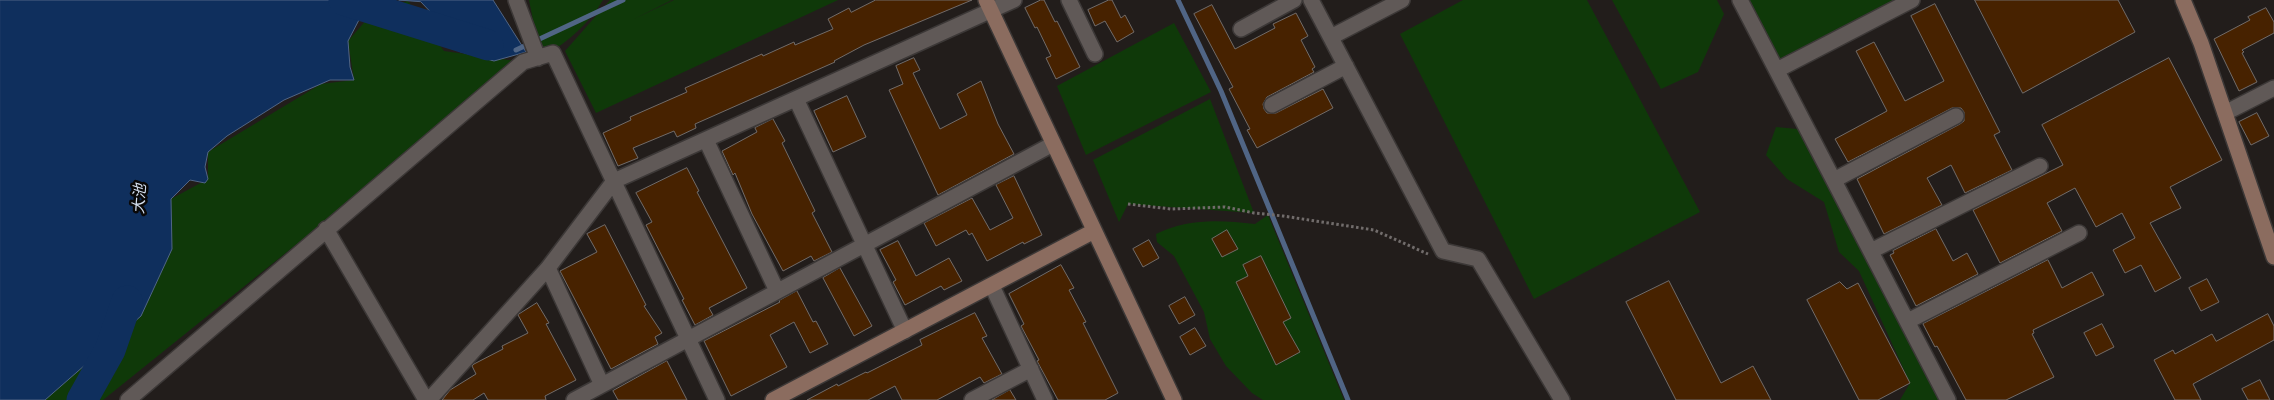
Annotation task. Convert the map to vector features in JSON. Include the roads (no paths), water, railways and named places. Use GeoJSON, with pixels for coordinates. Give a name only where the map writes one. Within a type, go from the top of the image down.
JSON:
{"type":"FeatureCollection","features":[{"type":"Feature","properties":{"kind":"street"},"geometry":{"type":"LineString","coordinates":[[516,0],[538,58]]}},
{"type":"Feature","properties":{"kind":"street"},"geometry":{"type":"LineString","coordinates":[[326,229],[428,400],[548,268],[614,181],[796,99],[989,6],[1014,0]]}},
{"type":"Feature","properties":{"kind":"street"},"geometry":{"type":"LineString","coordinates":[[1069,0],[1096,54]]}},
{"type":"Feature","properties":{"kind":"street"},"geometry":{"type":"LineString","coordinates":[[1241,29],[1294,0]]}},
{"type":"Feature","properties":{"kind":"street"},"geometry":{"type":"LineString","coordinates":[[1311,0],[1443,251],[1478,258],[1562,400]]}},
{"type":"Feature","properties":{"kind":"street"},"geometry":{"type":"LineString","coordinates":[[1331,37],[1402,0]]}},
{"type":"Feature","properties":{"kind":"street"},"geometry":{"type":"LineString","coordinates":[[1740,0],[1948,400]]}},
{"type":"Feature","properties":{"kind":"street"},"geometry":{"type":"LineString","coordinates":[[1777,70],[1912,0]]}},
{"type":"Feature","properties":{"kind":"street"},"geometry":{"type":"LineString","coordinates":[[2183,0],[2201,43],[2274,257]]}},
{"type":"Feature","properties":{"kind":"street"},"geometry":{"type":"LineString","coordinates":[[989,6],[1174,400]]}},
{"type":"Feature","properties":{"kind":"street"},"geometry":{"type":"LineString","coordinates":[[128,400],[523,62],[553,53],[717,400]]}},
{"type":"Feature","properties":{"kind":"street"},"geometry":{"type":"LineString","coordinates":[[1272,105],[1346,66]]}},
{"type":"Feature","properties":{"kind":"street"},"geometry":{"type":"LineString","coordinates":[[2225,113],[2274,88]]}},
{"type":"Feature","properties":{"kind":"street"},"geometry":{"type":"LineString","coordinates":[[796,99],[905,331]]}},
{"type":"Feature","properties":{"kind":"street"},"geometry":{"type":"LineString","coordinates":[[1834,180],[1956,116]]}},
{"type":"Feature","properties":{"kind":"street"},"geometry":{"type":"LineString","coordinates":[[706,140],[777,292]]}},
{"type":"Feature","properties":{"kind":"street"},"geometry":{"type":"LineString","coordinates":[[574,400],[1053,144]]}},
{"type":"Feature","properties":{"kind":"street"},"geometry":{"type":"LineString","coordinates":[[1871,251],[2040,166]]}},
{"type":"Feature","properties":{"kind":"street"},"geometry":{"type":"LineString","coordinates":[[773,400],[1094,231]]}},
{"type":"Feature","properties":{"kind":"street"},"geometry":{"type":"LineString","coordinates":[[1908,321],[2078,233]]}},
{"type":"Feature","properties":{"kind":"street"},"geometry":{"type":"LineString","coordinates":[[548,268],[602,385]]}},
{"type":"Feature","properties":{"kind":"street"},"geometry":{"type":"LineString","coordinates":[[992,286],[1045,400]]}},
{"type":"Feature","properties":{"kind":"street"},"geometry":{"type":"LineString","coordinates":[[972,400],[1031,369]]}},
{"type":"Feature","properties":{"kind":"water"},"geometry":{"type":"Polygon","coordinates":[[[0,0],[391,0],[361,16],[348,41],[350,67],[354,80],[330,80],[284,100],[227,136],[208,152],[205,167],[208,179],[205,183],[190,180],[171,199],[172,249],[141,316],[45,400],[0,400],[0,0]]]}},
{"type":"Feature","properties":{"kind":"water"},"geometry":{"type":"Polygon","coordinates":[[[399,0],[493,0],[526,52],[494,61],[458,51],[441,23],[421,2],[399,0]]]}},
{"type":"Feature","properties":{"kind":"waterway","name":"大池"},"geometry":{"type":"LineString","coordinates":[[344,0],[488,45]]}},
{"type":"Feature","properties":{"kind":"waterway"},"geometry":{"type":"LineString","coordinates":[[516,50],[623,0]]}},
{"type":"Feature","properties":{"kind":"waterway"},"geometry":{"type":"LineString","coordinates":[[1178,0],[1221,91],[1348,400]]}},
{"type":"Feature","properties":{"kind":"waterway","name":"大池"},"geometry":{"type":"LineString","coordinates":[[82,400],[110,350],[127,301]]}}]}
